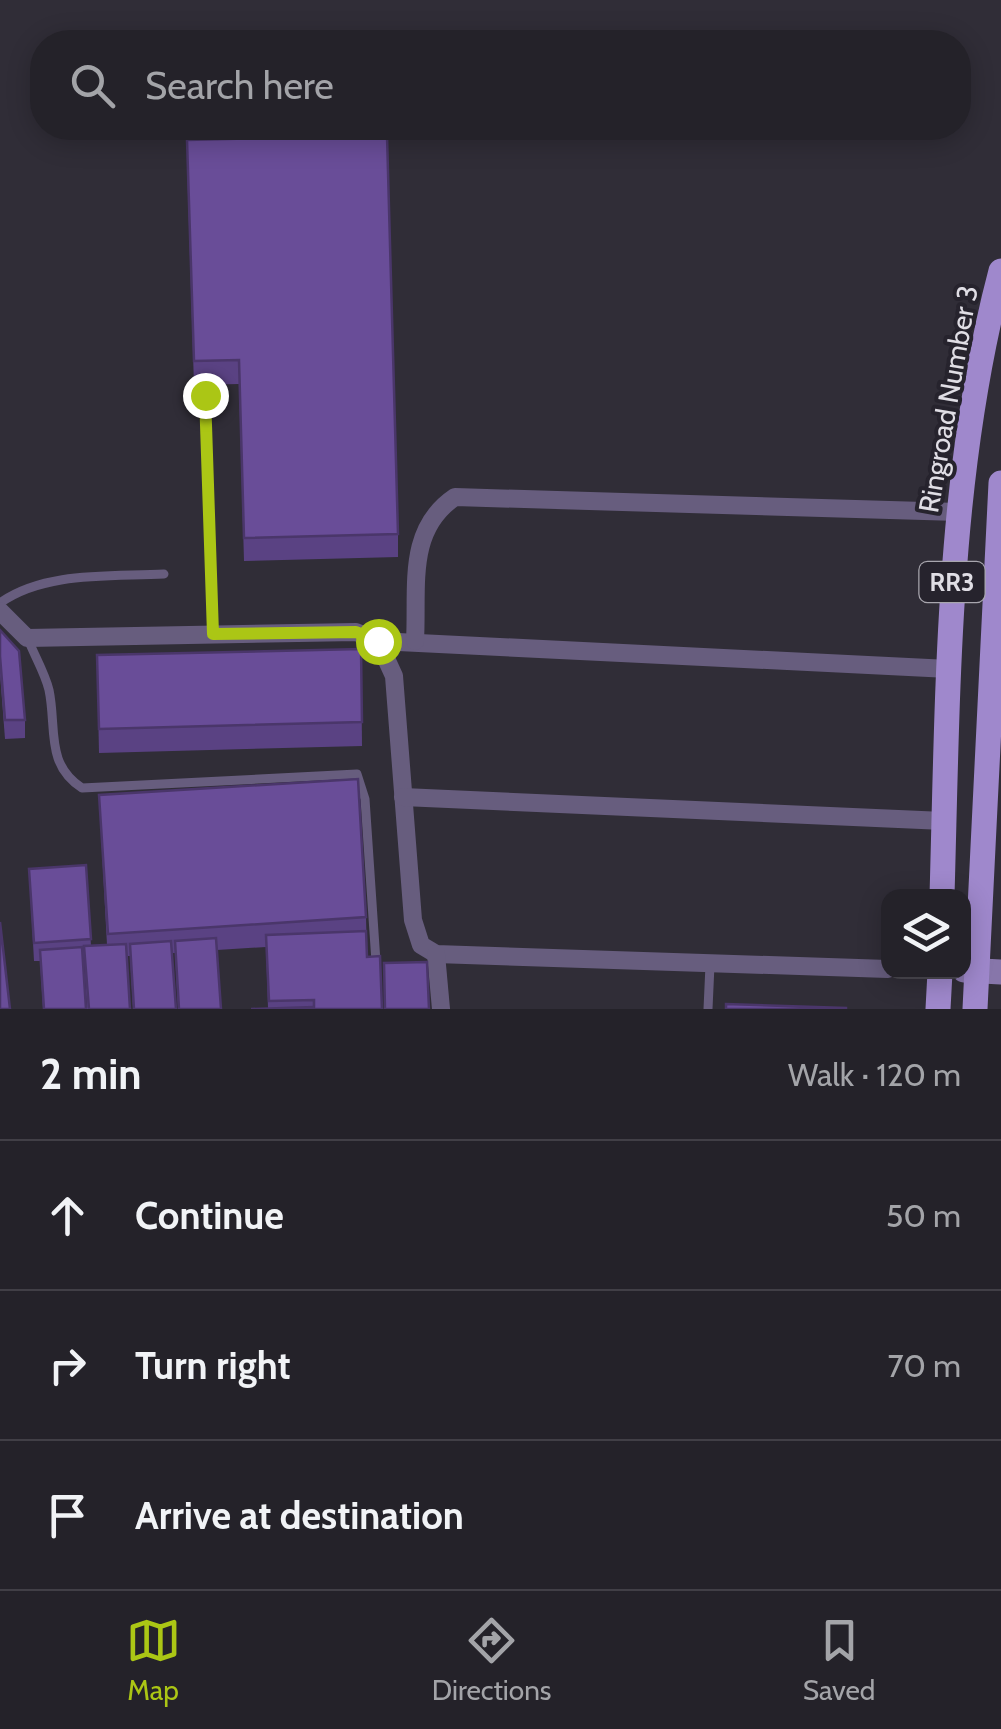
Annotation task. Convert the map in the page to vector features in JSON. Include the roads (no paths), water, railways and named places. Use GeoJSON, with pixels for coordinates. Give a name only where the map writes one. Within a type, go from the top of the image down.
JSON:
{"type":"FeatureCollection","features":[{"type":"Feature","properties":{"kind":"main road","name":"Ringroad Number 3"},"geometry":{"type":"LineString","coordinates":[[942,889],[958,512],[990,314],[1001,271]]}},
{"type":"Feature","properties":{"kind":"main road","name":"RR3"},"geometry":{"type":"LineString","coordinates":[[975,1009],[980,971],[1001,483]]}},
{"type":"Feature","properties":{"kind":"main road"},"geometry":{"type":"LineString","coordinates":[[938,1009],[940,979]]}},
{"type":"Feature","properties":{"kind":"street"},"geometry":{"type":"LineString","coordinates":[[415,641],[421,534],[435,510],[455,497],[958,512]]}},
{"type":"Feature","properties":{"kind":"street"},"geometry":{"type":"LineString","coordinates":[[0,607],[27,638],[356,632],[378,641],[949,669]]}},
{"type":"Feature","properties":{"kind":"street"},"geometry":{"type":"LineString","coordinates":[[378,641],[394,676],[417,939],[436,954],[710,966],[881,968]]}},
{"type":"Feature","properties":{"kind":"street"},"geometry":{"type":"LineString","coordinates":[[403,797],[944,821]]}},
{"type":"Feature","properties":{"kind":"street"},"geometry":{"type":"LineString","coordinates":[[436,954],[441,1009]]}},
{"type":"Feature","properties":{"kind":"lane"},"geometry":{"type":"LineString","coordinates":[[205,395],[213,634]]}},
{"type":"Feature","properties":{"kind":"lane"},"geometry":{"type":"LineString","coordinates":[[0,607],[22,588],[53,581],[164,574]]}},
{"type":"Feature","properties":{"kind":"lane"},"geometry":{"type":"LineString","coordinates":[[27,638],[48,688],[57,764],[65,777],[82,788],[357,774],[365,798],[376,962]]}},
{"type":"Feature","properties":{"kind":"lane"},"geometry":{"type":"LineString","coordinates":[[708,1009],[710,966]]}}]}
